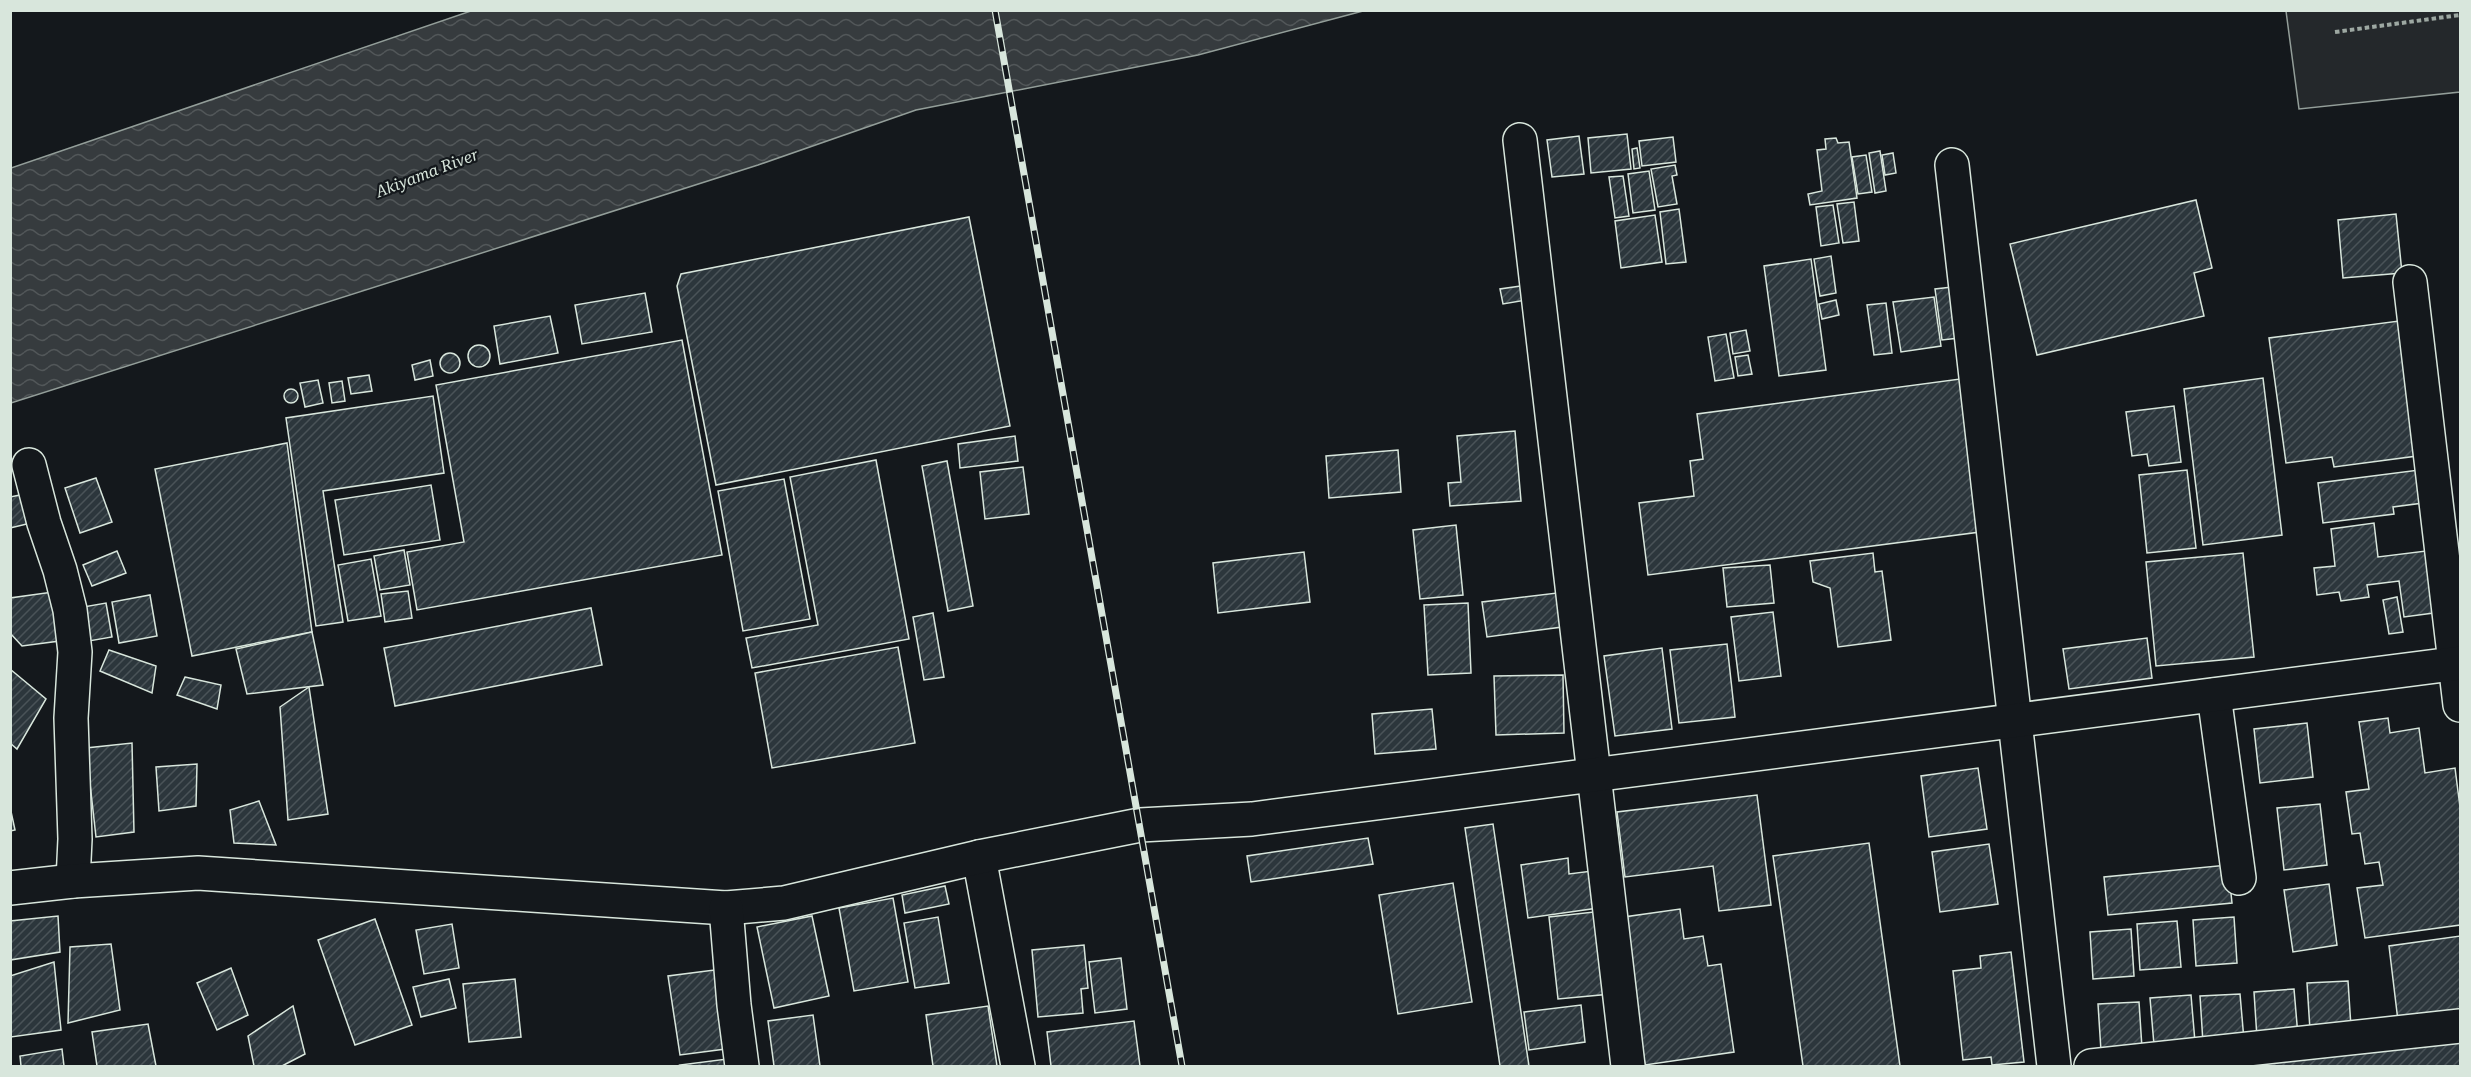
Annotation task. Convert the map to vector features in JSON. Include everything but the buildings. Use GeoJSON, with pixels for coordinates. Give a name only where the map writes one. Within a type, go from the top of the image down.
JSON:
{"type":"FeatureCollection","features":[{"type":"Feature","properties":{"kind":"street"},"geometry":{"type":"LineString","coordinates":[[1520,140],[1628,1066]]}},
{"type":"Feature","properties":{"kind":"street"},"geometry":{"type":"LineString","coordinates":[[1952,165],[2054,1066]]}},
{"type":"Feature","properties":{"kind":"street"},"geometry":{"type":"LineString","coordinates":[[2410,282],[2458,663],[2460,705]]}},
{"type":"Feature","properties":{"kind":"street"},"geometry":{"type":"LineString","coordinates":[[28,465],[60,570],[70,610],[75,652],[71,718],[75,839],[73,881]]}},
{"type":"Feature","properties":{"kind":"street"},"geometry":{"type":"LineString","coordinates":[[10,888],[73,881],[198,873],[726,908],[784,903],[979,856],[1140,825],[1252,819],[2458,663]]}},
{"type":"Feature","properties":{"kind":"street"},"geometry":{"type":"LineString","coordinates":[[2214,695],[2240,878]]}},
{"type":"Feature","properties":{"kind":"street"},"geometry":{"type":"LineString","coordinates":[[979,856],[1018,1066]]}},
{"type":"Feature","properties":{"kind":"street"},"geometry":{"type":"LineString","coordinates":[[726,908],[734,1005],[742,1066]]}},
{"type":"Feature","properties":{"kind":"street"},"geometry":{"type":"LineString","coordinates":[[2091,1066],[2460,1026]]}},
{"type":"Feature","properties":{"kind":"path"},"geometry":{"type":"LineString","coordinates":[[2335,32],[2460,15]]}},
{"type":"Feature","properties":{"kind":"shaded area"},"geometry":{"type":"Polygon","coordinates":[[[2286,11],[2460,11],[2460,92],[2299,109],[2286,11]]]}},
{"type":"Feature","properties":{"kind":"water","name":"Akiyama River"},"geometry":{"type":"Polygon","coordinates":[[[471,11],[1363,11],[1198,55],[916,110],[758,165],[11,403],[11,168],[471,11]]]}},
{"type":"Feature","properties":{"kind":"railway"},"geometry":{"type":"LineString","coordinates":[[995,10],[1182,1066]]}}]}
